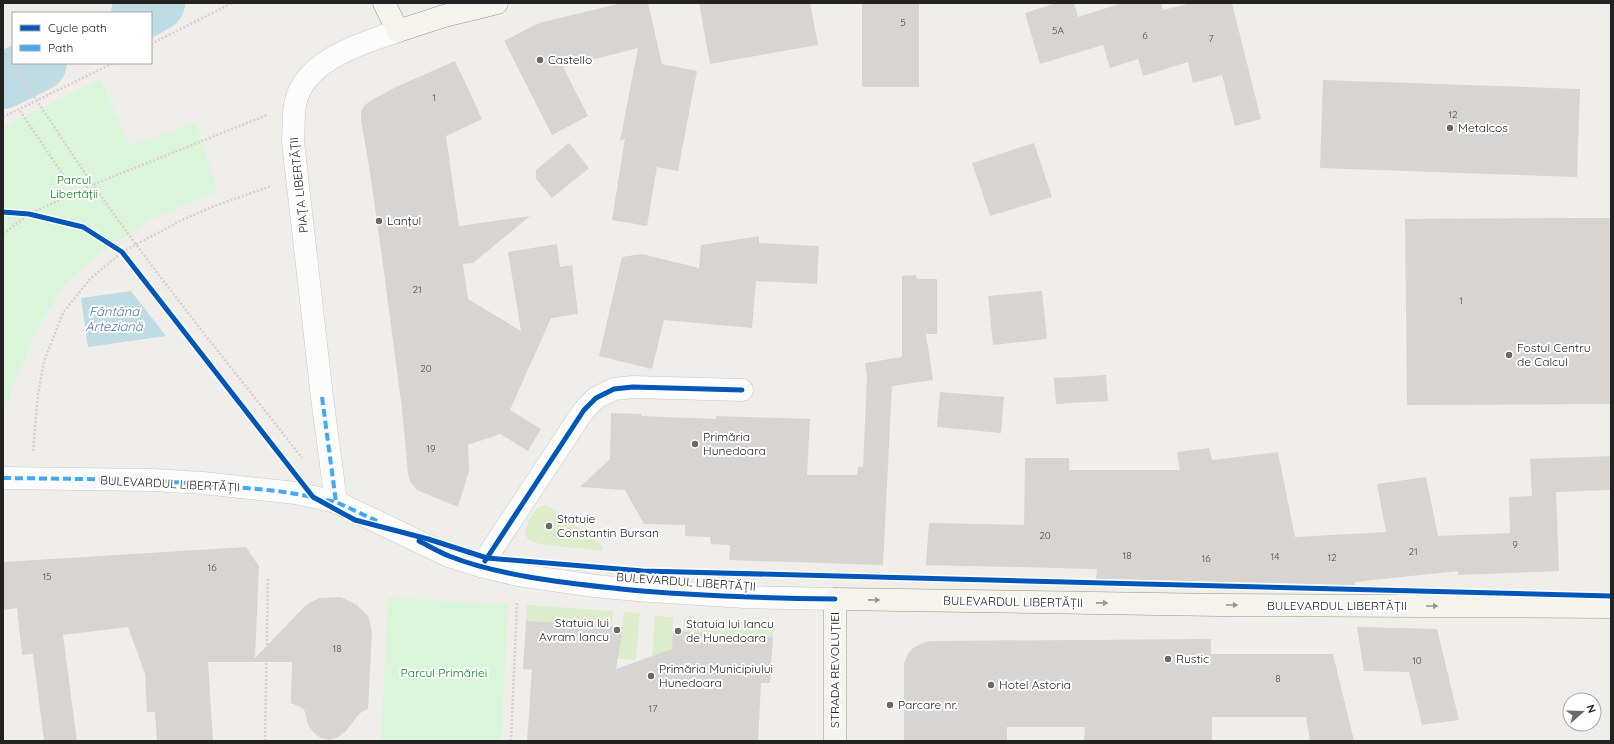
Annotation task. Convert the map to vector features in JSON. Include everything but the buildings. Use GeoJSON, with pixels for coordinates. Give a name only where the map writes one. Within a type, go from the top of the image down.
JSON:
{"type":"FeatureCollection","features":[{"type":"Feature","properties":{"kind":"street"},"geometry":{"type":"LineString","coordinates":[[384,3],[398,31],[444,16],[497,3]]}},
{"type":"Feature","properties":{"kind":"street","name":"PIAȚA LIBERTĂȚII"},"geometry":{"type":"LineString","coordinates":[[336,502],[322,397],[293,142],[295,104],[303,85],[315,70],[354,47],[398,31]]}},
{"type":"Feature","properties":{"kind":"street"},"geometry":{"type":"LineString","coordinates":[[481,566],[584,410],[596,398],[614,389],[633,387],[742,390]]}},
{"type":"Feature","properties":{"kind":"street","name":"BULEVARDUL LIBERTĂȚII"},"geometry":{"type":"LineString","coordinates":[[3,478],[152,480],[203,483],[296,493],[336,502],[449,556],[481,566],[518,575],[637,590],[745,597],[835,599],[1226,605],[1611,607]]}},
{"type":"Feature","properties":{"kind":"street","name":"STRADA REVOLUȚIEI"},"geometry":{"type":"LineString","coordinates":[[834,741],[835,599]]}},
{"type":"Feature","properties":{"kind":"path"},"geometry":{"type":"LineString","coordinates":[[152,43],[232,3]]}},
{"type":"Feature","properties":{"kind":"path"},"geometry":{"type":"LineString","coordinates":[[3,50],[12,64]]}},
{"type":"Feature","properties":{"kind":"path"},"geometry":{"type":"LineString","coordinates":[[12,64],[92,185],[304,460]]}},
{"type":"Feature","properties":{"kind":"path"},"geometry":{"type":"LineString","coordinates":[[3,117],[111,64]]}},
{"type":"Feature","properties":{"kind":"path"},"geometry":{"type":"LineString","coordinates":[[3,234],[29,214],[92,185],[295,104]]}},
{"type":"Feature","properties":{"kind":"path"},"geometry":{"type":"LineString","coordinates":[[20,111],[68,182],[92,185]]}},
{"type":"Feature","properties":{"kind":"path"},"geometry":{"type":"LineString","coordinates":[[30,478],[38,395],[44,361],[63,312],[90,279],[122,252],[182,220],[212,207],[298,176]]}},
{"type":"Feature","properties":{"kind":"path"},"geometry":{"type":"LineString","coordinates":[[23,214],[36,216]]}},
{"type":"Feature","properties":{"kind":"path"},"geometry":{"type":"LineString","coordinates":[[117,248],[127,258]]}},
{"type":"Feature","properties":{"kind":"path"},"geometry":{"type":"LineString","coordinates":[[511,741],[518,575]]}},
{"type":"Feature","properties":{"kind":"path"},"geometry":{"type":"LineString","coordinates":[[264,741],[268,577]]}},
{"type":"Feature","properties":{"kind":"green space","name":"Parcul Libertății"},"geometry":{"type":"Polygon","coordinates":[[[100,79],[130,146],[196,122],[217,191],[150,220],[96,256],[66,283],[36,330],[3,414],[3,127],[100,79]]]}},
{"type":"Feature","properties":{"kind":"green space"},"geometry":{"type":"Polygon","coordinates":[[[546,505],[601,544],[603,549],[602,551],[540,544],[528,540],[525,532],[531,515],[537,509],[546,505]]]}},
{"type":"Feature","properties":{"kind":"green space","name":"Parcul Primăriei"},"geometry":{"type":"Polygon","coordinates":[[[388,598],[508,604],[501,741],[381,741],[388,598]]]}},
{"type":"Feature","properties":{"kind":"green space"},"geometry":{"type":"Polygon","coordinates":[[[527,605],[613,611],[611,634],[621,636],[624,612],[640,613],[636,660],[581,657],[583,625],[526,621],[527,605]]]}},
{"type":"Feature","properties":{"kind":"green space"},"geometry":{"type":"Polygon","coordinates":[[[655,616],[673,617],[672,636],[683,637],[684,618],[773,624],[773,637],[709,633],[652,661],[655,616]]]}},
{"type":"Feature","properties":{"kind":"water","name":"Fântâna Arteziană"},"geometry":{"type":"Polygon","coordinates":[[[131,291],[166,336],[88,347],[81,298],[131,291]]]}},
{"type":"Feature","properties":{"kind":"waterway"},"geometry":{"type":"LineString","coordinates":[[141,12],[157,3]]}},
{"type":"Feature","properties":{"kind":"waterway"},"geometry":{"type":"LineString","coordinates":[[3,81],[37,64]]}},
{"type":"Feature","properties":{"kind":"marked path"},"geometry":{"type":"LineString","coordinates":[[322,397],[336,502]]}},
{"type":"Feature","properties":{"kind":"marked path"},"geometry":{"type":"LineString","coordinates":[[3,478],[124,480],[185,483],[271,490],[312,497]]}},
{"type":"Feature","properties":{"kind":"marked path"},"geometry":{"type":"LineString","coordinates":[[326,500],[336,502],[377,521]]}},
{"type":"Feature","properties":{"kind":"cycle path"},"geometry":{"type":"LineString","coordinates":[[3,212],[29,214],[83,227],[122,252],[313,497],[355,520],[428,539],[487,558],[643,571],[1611,596]]}},
{"type":"Feature","properties":{"kind":"cycle path"},"geometry":{"type":"LineString","coordinates":[[485,561],[584,410],[596,398],[614,389],[633,387],[742,390]]}},
{"type":"Feature","properties":{"kind":"cycle path"},"geometry":{"type":"LineString","coordinates":[[419,541],[445,554],[469,563],[489,569],[534,578],[621,589],[701,595],[835,599]]}},
{"type":"Feature","properties":{"kind":"place","name":"Castello"},"geometry":{"type":"Point","coordinates":[540,60]}},
{"type":"Feature","properties":{"kind":"place","name":"Metalcos"},"geometry":{"type":"Point","coordinates":[1450,128]}},
{"type":"Feature","properties":{"kind":"place","name":"Lanțul"},"geometry":{"type":"Point","coordinates":[379,221]}},
{"type":"Feature","properties":{"kind":"place","name":"Fostul Centru de Calcul"},"geometry":{"type":"Point","coordinates":[1509,355]}},
{"type":"Feature","properties":{"kind":"place","name":"Primăria Hunedoara"},"geometry":{"type":"Point","coordinates":[695,444]}},
{"type":"Feature","properties":{"kind":"place","name":"Statuie Constantin Bursan"},"geometry":{"type":"Point","coordinates":[549,526]}},
{"type":"Feature","properties":{"kind":"place","name":"Statuia lui Avram Iancu"},"geometry":{"type":"Point","coordinates":[617,630]}},
{"type":"Feature","properties":{"kind":"place","name":"Statuia lui Iancu de Hunedoara"},"geometry":{"type":"Point","coordinates":[678,631]}},
{"type":"Feature","properties":{"kind":"place","name":"Rustic"},"geometry":{"type":"Point","coordinates":[1168,659]}},
{"type":"Feature","properties":{"kind":"place","name":"Primăria Municipiului Hunedoara"},"geometry":{"type":"Point","coordinates":[651,676]}},
{"type":"Feature","properties":{"kind":"place","name":"Hotel Astoria"},"geometry":{"type":"Point","coordinates":[991,685]}},
{"type":"Feature","properties":{"kind":"place","name":"Parcare nr."},"geometry":{"type":"Point","coordinates":[890,705]}}]}
